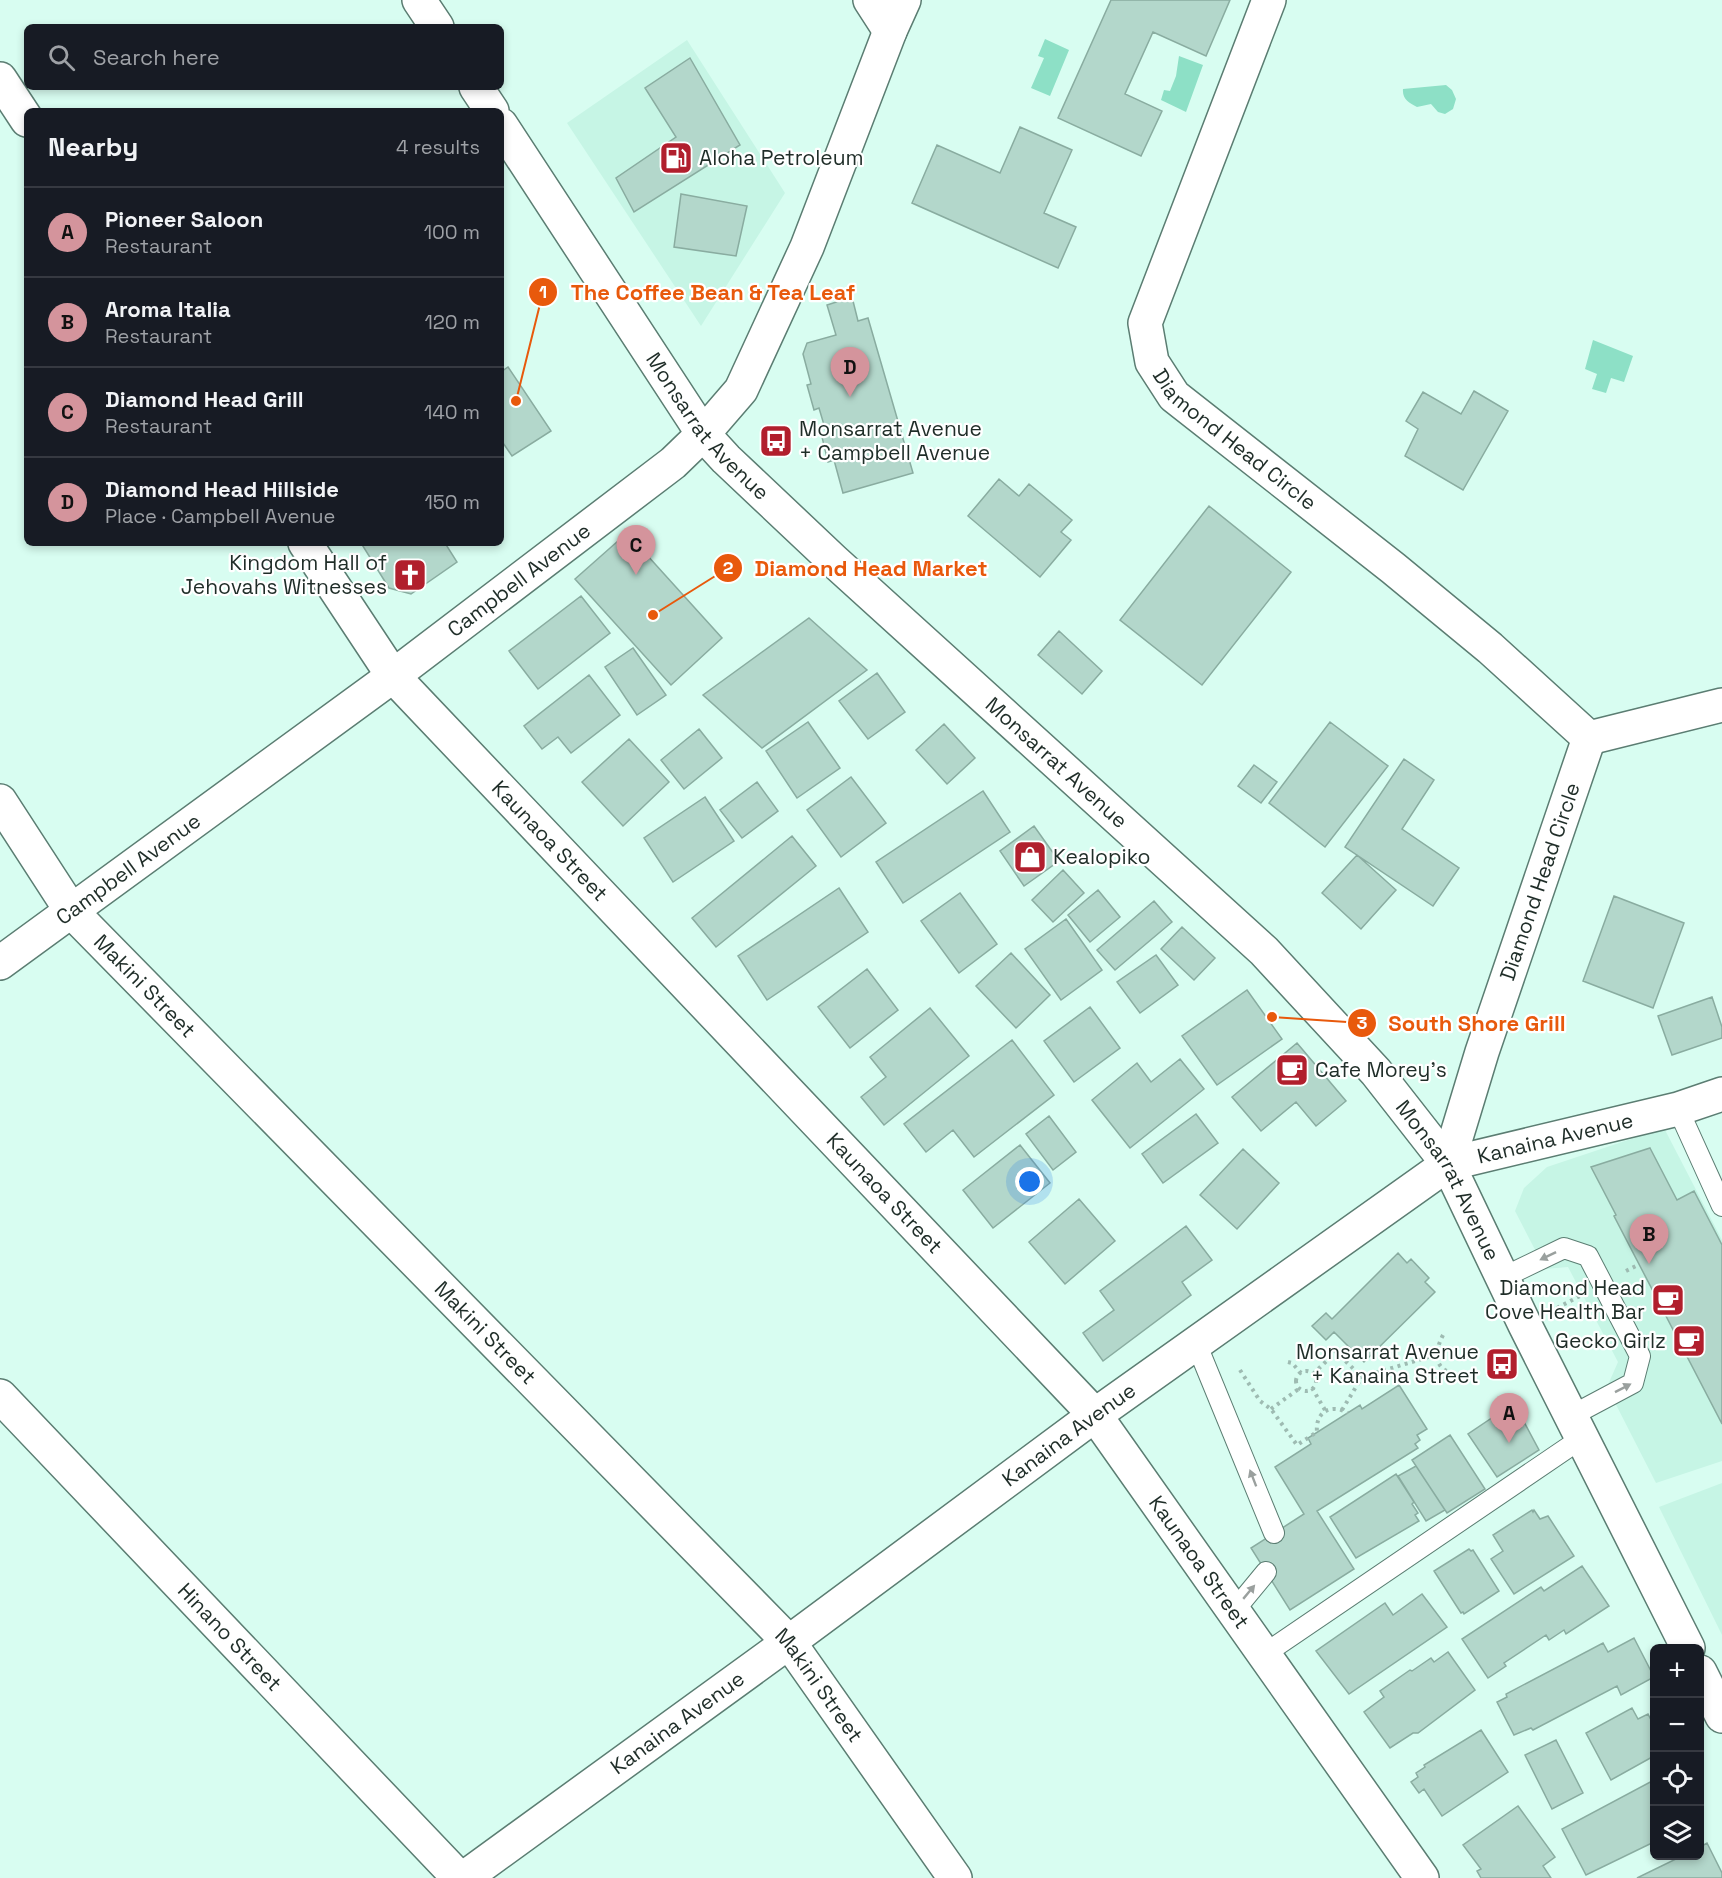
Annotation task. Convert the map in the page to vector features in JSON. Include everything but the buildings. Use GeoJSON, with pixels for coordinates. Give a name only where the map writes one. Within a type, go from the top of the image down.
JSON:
{"type":"FeatureCollection","features":[{"type":"Feature","properties":{"kind":"street"},"geometry":{"type":"LineString","coordinates":[[419,0],[435,24]]}},
{"type":"Feature","properties":{"kind":"street"},"geometry":{"type":"LineString","coordinates":[[870,0],[890,31]]}},
{"type":"Feature","properties":{"kind":"street","name":"Campbell Avenue"},"geometry":{"type":"LineString","coordinates":[[0,963],[393,676],[673,463],[704,434],[741,390],[807,247],[904,0]]}},
{"type":"Feature","properties":{"kind":"street","name":"Diamond Head Circle"},"geometry":{"type":"LineString","coordinates":[[1269,0],[1144,323],[1152,362],[1174,396],[1393,568],[1490,648],[1589,738],[1482,1052],[1448,1164]]}},
{"type":"Feature","properties":{"kind":"street"},"geometry":{"type":"LineString","coordinates":[[0,79],[24,115]]}},
{"type":"Feature","properties":{"kind":"street"},"geometry":{"type":"LineString","coordinates":[[478,90],[490,108]]}},
{"type":"Feature","properties":{"kind":"street","name":"Monsarrat Avenue"},"geometry":{"type":"LineString","coordinates":[[504,130],[704,434],[726,459],[833,560],[1264,951],[1376,1072],[1448,1164],[1502,1278],[1686,1644]]}},
{"type":"Feature","properties":{"kind":"street","name":"Kaunaoa Street"},"geometry":{"type":"LineString","coordinates":[[307,546],[393,676],[1095,1415],[1422,1878]]}},
{"type":"Feature","properties":{"kind":"street"},"geometry":{"type":"LineString","coordinates":[[1589,738],[1722,705]]}},
{"type":"Feature","properties":{"kind":"street","name":"Makini Street"},"geometry":{"type":"LineString","coordinates":[[0,801],[72,912],[789,1642],[955,1878]]}},
{"type":"Feature","properties":{"kind":"street","name":"Kanaina Avenue"},"geometry":{"type":"LineString","coordinates":[[464,1878],[789,1642],[1095,1415],[1448,1164],[1678,1109],[1722,1094]]}},
{"type":"Feature","properties":{"kind":"street","name":"Hinano Street"},"geometry":{"type":"LineString","coordinates":[[0,1396],[459,1878]]}},
{"type":"Feature","properties":{"kind":"street"},"geometry":{"type":"LineString","coordinates":[[1704,1680],[1722,1716]]}},
{"type":"Feature","properties":{"kind":"lane"},"geometry":{"type":"LineString","coordinates":[[1678,1109],[1722,1206]]}},
{"type":"Feature","properties":{"kind":"lane"},"geometry":{"type":"LineString","coordinates":[[1263,1654],[1576,1427],[1633,1383],[1640,1356],[1588,1256],[1564,1248],[1502,1278]]}},
{"type":"Feature","properties":{"kind":"lane"},"geometry":{"type":"LineString","coordinates":[[1204,1337],[1274,1533]]}},
{"type":"Feature","properties":{"kind":"lane"},"geometry":{"type":"LineString","coordinates":[[1233,1612],[1266,1572]]}},
{"type":"Feature","properties":{"kind":"path"},"geometry":{"type":"LineString","coordinates":[[1443,1335],[1436,1355],[1439,1365],[1446,1372],[1465,1374]]}},
{"type":"Feature","properties":{"kind":"path"},"geometry":{"type":"LineString","coordinates":[[1204,1337],[1260,1401],[1270,1409],[1297,1445],[1317,1432],[1316,1424],[1325,1410],[1334,1407],[1347,1413]]}},
{"type":"Feature","properties":{"kind":"path"},"geometry":{"type":"LineString","coordinates":[[1313,1374],[1336,1352],[1362,1377]]}},
{"type":"Feature","properties":{"kind":"path"},"geometry":{"type":"LineString","coordinates":[[1342,1410],[1362,1377],[1436,1355]]}},
{"type":"Feature","properties":{"kind":"path"},"geometry":{"type":"LineString","coordinates":[[1288,1362],[1292,1363],[1301,1373]]}},
{"type":"Feature","properties":{"kind":"path"},"geometry":{"type":"LineString","coordinates":[[1312,1388],[1303,1390],[1296,1380],[1301,1373],[1313,1374]]}},
{"type":"Feature","properties":{"kind":"path"},"geometry":{"type":"LineString","coordinates":[[1313,1374],[1315,1379],[1312,1388],[1325,1410]]}},
{"type":"Feature","properties":{"kind":"path"},"geometry":{"type":"LineString","coordinates":[[1270,1409],[1300,1388]]}},
{"type":"Feature","properties":{"kind":"shaded area"},"geometry":{"type":"Polygon","coordinates":[[[1045,39],[1069,50],[1050,96],[1031,88],[1044,58],[1038,56],[1045,39]]]}},
{"type":"Feature","properties":{"kind":"shaded area","name":"Aloha Petroleum"},"geometry":{"type":"Polygon","coordinates":[[[687,40],[785,193],[701,326],[567,123],[687,40]]]}},
{"type":"Feature","properties":{"kind":"shaded area"},"geometry":{"type":"Polygon","coordinates":[[[1179,56],[1203,65],[1186,112],[1161,100],[1164,90],[1170,91],[1176,76],[1179,56]]]}},
{"type":"Feature","properties":{"kind":"shaded area"},"geometry":{"type":"Polygon","coordinates":[[[1446,85],[1452,90],[1456,99],[1453,109],[1445,114],[1438,112],[1431,104],[1417,107],[1411,104],[1403,92],[1403,89],[1446,85]]]}},
{"type":"Feature","properties":{"kind":"shaded area"},"geometry":{"type":"Polygon","coordinates":[[[1593,340],[1633,356],[1624,382],[1611,378],[1606,393],[1592,389],[1597,374],[1585,369],[1593,340]]]}},
{"type":"Feature","properties":{"kind":"shaded area"},"geometry":{"type":"Polygon","coordinates":[[[1664,1128],[1722,1240],[1722,1461],[1656,1483],[1607,1387],[1618,1362],[1568,1267],[1545,1269],[1515,1211],[1524,1188],[1547,1167],[1664,1128]]]}},
{"type":"Feature","properties":{"kind":"shaded area"},"geometry":{"type":"Polygon","coordinates":[[[1722,1483],[1722,1635],[1659,1507],[1722,1483]]]}},
{"type":"Feature","properties":{"kind":"place","name":"Aloha Petroleum"},"geometry":{"type":"Point","coordinates":[676,158]}},
{"type":"Feature","properties":{"kind":"place","name":"Diamond Head Hillside"},"geometry":{"type":"Point","coordinates":[850,397]}},
{"type":"Feature","properties":{"kind":"place","name":"The Coffee Bean & Tea Leaf"},"geometry":{"type":"Point","coordinates":[516,401]}},
{"type":"Feature","properties":{"kind":"place","name":"Monsarrat Avenue + Campbell Avenue"},"geometry":{"type":"Point","coordinates":[776,441]}},
{"type":"Feature","properties":{"kind":"place","name":"Kingdom Hall of Jehovahs Witnesses"},"geometry":{"type":"Point","coordinates":[410,575]}},
{"type":"Feature","properties":{"kind":"place","name":"Diamond Head Grill"},"geometry":{"type":"Point","coordinates":[636,575]}},
{"type":"Feature","properties":{"kind":"place","name":"Diamond Head Market"},"geometry":{"type":"Point","coordinates":[653,615]}},
{"type":"Feature","properties":{"kind":"place","name":"Kealopiko"},"geometry":{"type":"Point","coordinates":[1030,857]}},
{"type":"Feature","properties":{"kind":"place","name":"South Shore Grill"},"geometry":{"type":"Point","coordinates":[1272,1017]}},
{"type":"Feature","properties":{"kind":"place","name":"Cafe Morey's"},"geometry":{"type":"Point","coordinates":[1292,1070]}},
{"type":"Feature","properties":{"kind":"place","name":"Aroma Italia"},"geometry":{"type":"Point","coordinates":[1649,1264]}},
{"type":"Feature","properties":{"kind":"place","name":"Diamond Head Cove Health Bar"},"geometry":{"type":"Point","coordinates":[1668,1300]}},
{"type":"Feature","properties":{"kind":"place","name":"Gecko Girlz"},"geometry":{"type":"Point","coordinates":[1689,1341]}},
{"type":"Feature","properties":{"kind":"place","name":"Monsarrat Avenue + Kanaina Street"},"geometry":{"type":"Point","coordinates":[1502,1364]}},
{"type":"Feature","properties":{"kind":"place","name":"Pioneer Saloon"},"geometry":{"type":"Point","coordinates":[1509,1443]}}]}
